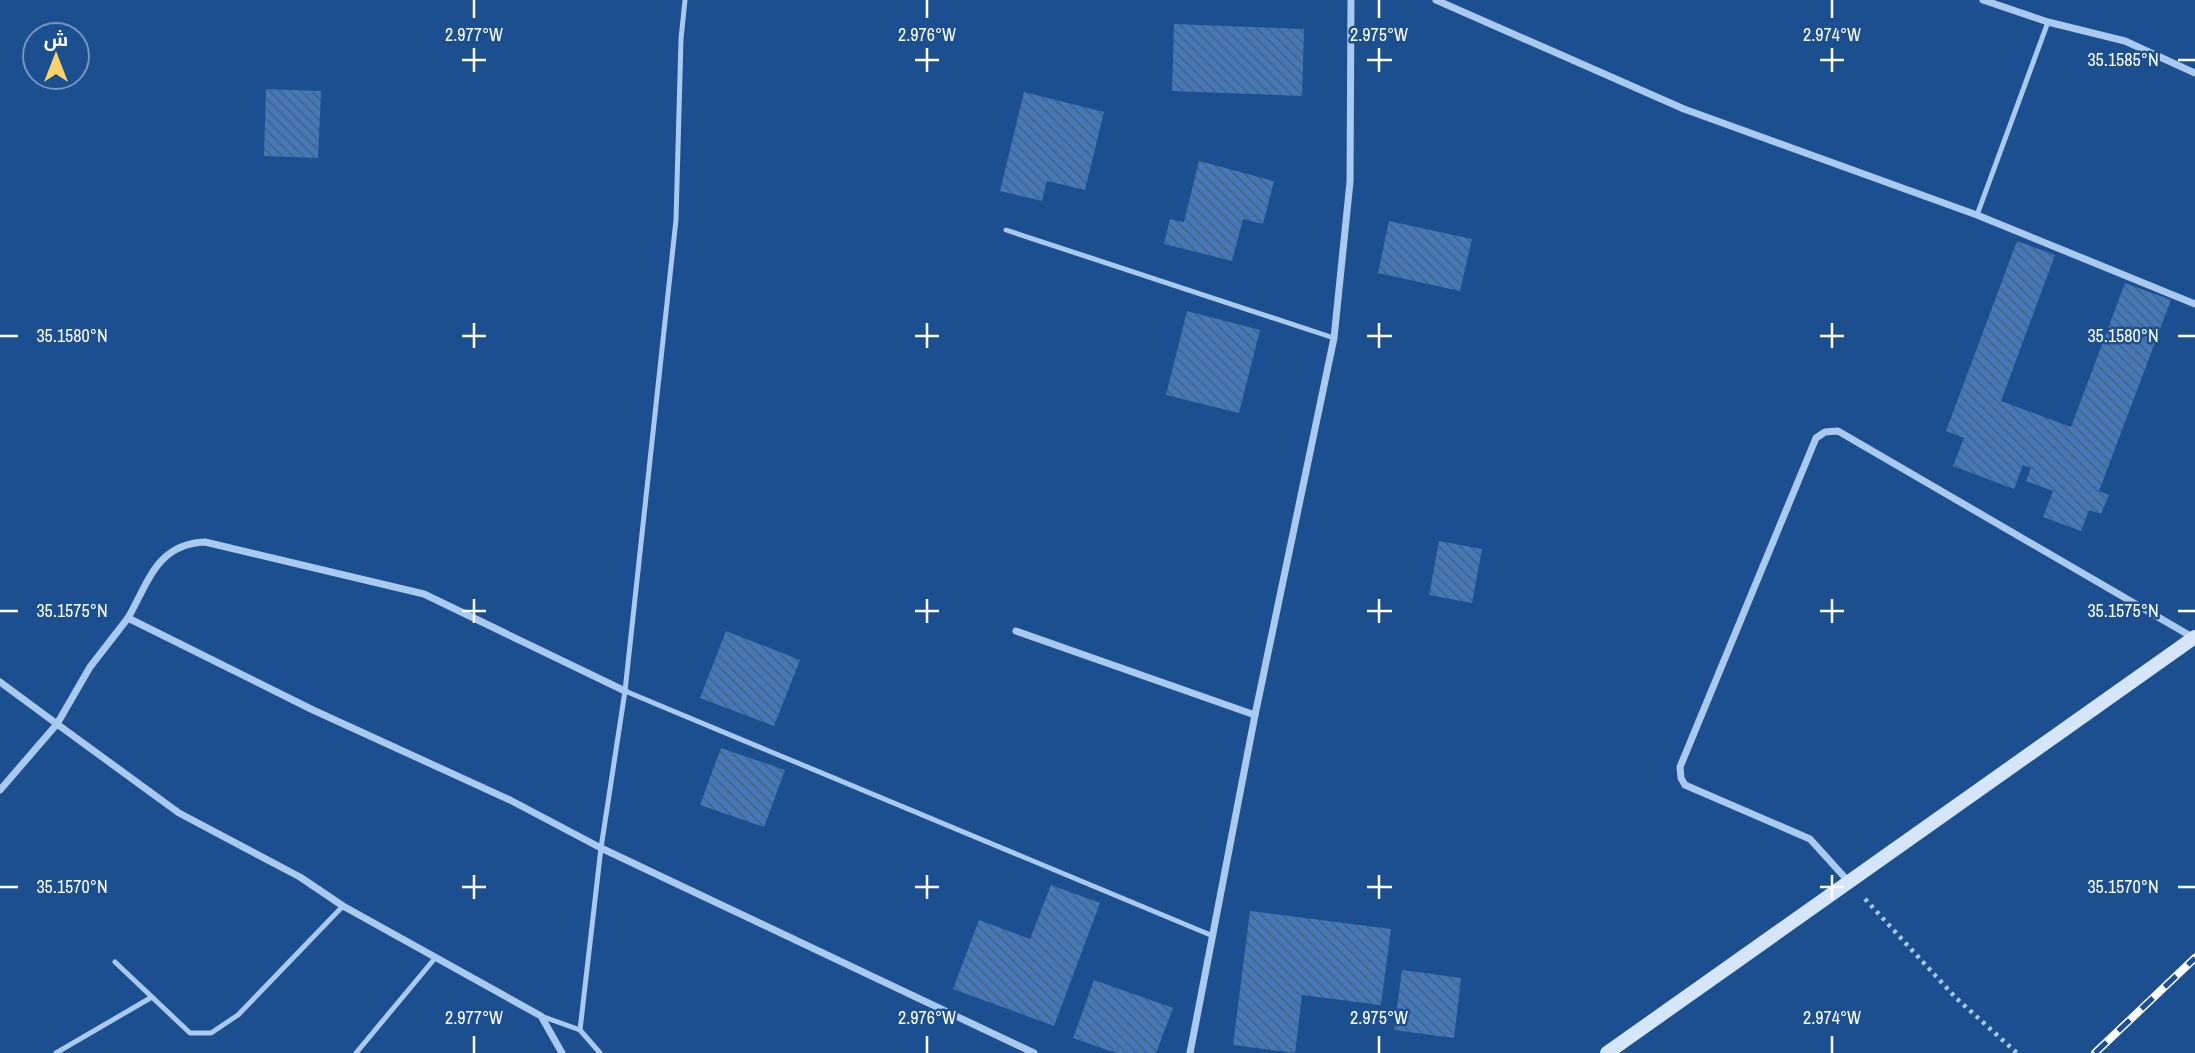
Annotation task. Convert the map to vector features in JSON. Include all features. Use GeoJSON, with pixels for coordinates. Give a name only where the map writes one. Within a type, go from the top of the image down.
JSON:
{"type":"FeatureCollection","features":[{"type":"Feature","properties":{"kind":"main road"},"geometry":{"type":"LineString","coordinates":[[1607,1053],[2194,637]]}},
{"type":"Feature","properties":{"kind":"street"},"geometry":{"type":"LineString","coordinates":[[1190,1053],[1255,715],[1334,338],[1350,182],[1351,0]]}},
{"type":"Feature","properties":{"kind":"street"},"geometry":{"type":"LineString","coordinates":[[1436,0],[1684,109],[1978,215],[2195,304]]}},
{"type":"Feature","properties":{"kind":"street"},"geometry":{"type":"LineString","coordinates":[[1983,0],[2048,22],[2124,41],[2195,73]]}},
{"type":"Feature","properties":{"kind":"street"},"geometry":{"type":"LineString","coordinates":[[1849,882],[1810,839],[1685,785],[1680,767],[1816,438],[1825,432],[1838,431],[2194,637]]}},
{"type":"Feature","properties":{"kind":"street"},"geometry":{"type":"LineString","coordinates":[[0,790],[57,724],[90,667],[128,618],[164,555],[185,543],[205,542],[424,594],[625,691]]}},
{"type":"Feature","properties":{"kind":"street"},"geometry":{"type":"LineString","coordinates":[[128,618],[301,705],[510,800],[601,848],[1034,1053]]}},
{"type":"Feature","properties":{"kind":"street"},"geometry":{"type":"LineString","coordinates":[[1016,631],[1255,715]]}},
{"type":"Feature","properties":{"kind":"street"},"geometry":{"type":"LineString","coordinates":[[0,682],[179,813],[300,877],[343,906],[541,1016],[562,1053]]}},
{"type":"Feature","properties":{"kind":"lane"},"geometry":{"type":"LineString","coordinates":[[580,1030],[601,848],[625,691],[676,220],[681,39],[685,0]]}},
{"type":"Feature","properties":{"kind":"lane"},"geometry":{"type":"LineString","coordinates":[[1978,215],[2048,22]]}},
{"type":"Feature","properties":{"kind":"lane"},"geometry":{"type":"LineString","coordinates":[[1006,230],[1334,338]]}},
{"type":"Feature","properties":{"kind":"lane"},"geometry":{"type":"LineString","coordinates":[[625,691],[1213,936]]}},
{"type":"Feature","properties":{"kind":"lane"},"geometry":{"type":"LineString","coordinates":[[115,962],[190,1033],[211,1033],[238,1015],[343,906]]}},
{"type":"Feature","properties":{"kind":"lane"},"geometry":{"type":"LineString","coordinates":[[356,1053],[436,957]]}},
{"type":"Feature","properties":{"kind":"lane"},"geometry":{"type":"LineString","coordinates":[[56,1053],[152,997]]}},
{"type":"Feature","properties":{"kind":"lane"},"geometry":{"type":"LineString","coordinates":[[541,1016],[580,1030],[600,1053]]}},
{"type":"Feature","properties":{"kind":"path"},"geometry":{"type":"LineString","coordinates":[[1849,882],[1956,998],[2017,1053]]}},
{"type":"Feature","properties":{"kind":"building"},"geometry":{"type":"Polygon","coordinates":[[[1174,24],[1304,29],[1302,96],[1172,91],[1174,24]]]}},
{"type":"Feature","properties":{"kind":"building"},"geometry":{"type":"Polygon","coordinates":[[[266,89],[321,91],[318,158],[264,156],[266,89]]]}},
{"type":"Feature","properties":{"kind":"building"},"geometry":{"type":"Polygon","coordinates":[[[1024,92],[1104,112],[1085,190],[1047,181],[1042,201],[1000,191],[1024,92]]]}},
{"type":"Feature","properties":{"kind":"building"},"geometry":{"type":"Polygon","coordinates":[[[1199,161],[1274,181],[1263,224],[1243,219],[1232,261],[1164,244],[1170,219],[1184,222],[1199,161]]]}},
{"type":"Feature","properties":{"kind":"building"},"geometry":{"type":"Polygon","coordinates":[[[1389,221],[1472,239],[1460,291],[1378,273],[1389,221]]]}},
{"type":"Feature","properties":{"kind":"building"},"geometry":{"type":"Polygon","coordinates":[[[2017,241],[2055,255],[2001,401],[2071,427],[2125,283],[2171,300],[2099,491],[2109,495],[2101,514],[2089,510],[2081,531],[2043,517],[2053,491],[2026,481],[2031,468],[2023,465],[2014,489],[1953,466],[1964,438],[1946,431],[2017,241]]]}},
{"type":"Feature","properties":{"kind":"building"},"geometry":{"type":"Polygon","coordinates":[[[1187,311],[1260,330],[1239,413],[1166,395],[1187,311]]]}},
{"type":"Feature","properties":{"kind":"building"},"geometry":{"type":"Polygon","coordinates":[[[1439,541],[1482,549],[1472,603],[1429,595],[1439,541]]]}},
{"type":"Feature","properties":{"kind":"building"},"geometry":{"type":"Polygon","coordinates":[[[726,631],[800,660],[774,726],[700,698],[726,631]]]}},
{"type":"Feature","properties":{"kind":"building"},"geometry":{"type":"Polygon","coordinates":[[[721,748],[785,770],[764,827],[700,805],[721,748]]]}},
{"type":"Feature","properties":{"kind":"building"},"geometry":{"type":"Polygon","coordinates":[[[1051,885],[1100,903],[1054,1026],[953,989],[979,920],[1030,939],[1051,885]]]}},
{"type":"Feature","properties":{"kind":"building"},"geometry":{"type":"Polygon","coordinates":[[[1250,911],[1391,929],[1381,1005],[1302,995],[1295,1053],[1233,1045],[1250,911]]]}},
{"type":"Feature","properties":{"kind":"building"},"geometry":{"type":"Polygon","coordinates":[[[1402,970],[1461,978],[1454,1038],[1394,1030],[1402,970]]]}},
{"type":"Feature","properties":{"kind":"building"},"geometry":{"type":"Polygon","coordinates":[[[1094,980],[1173,1008],[1156,1053],[1116,1053],[1073,1038],[1094,980]]]}},
{"type":"Feature","properties":{"kind":"railway"},"geometry":{"type":"LineString","coordinates":[[2095,1053],[2195,958]]}}]}
